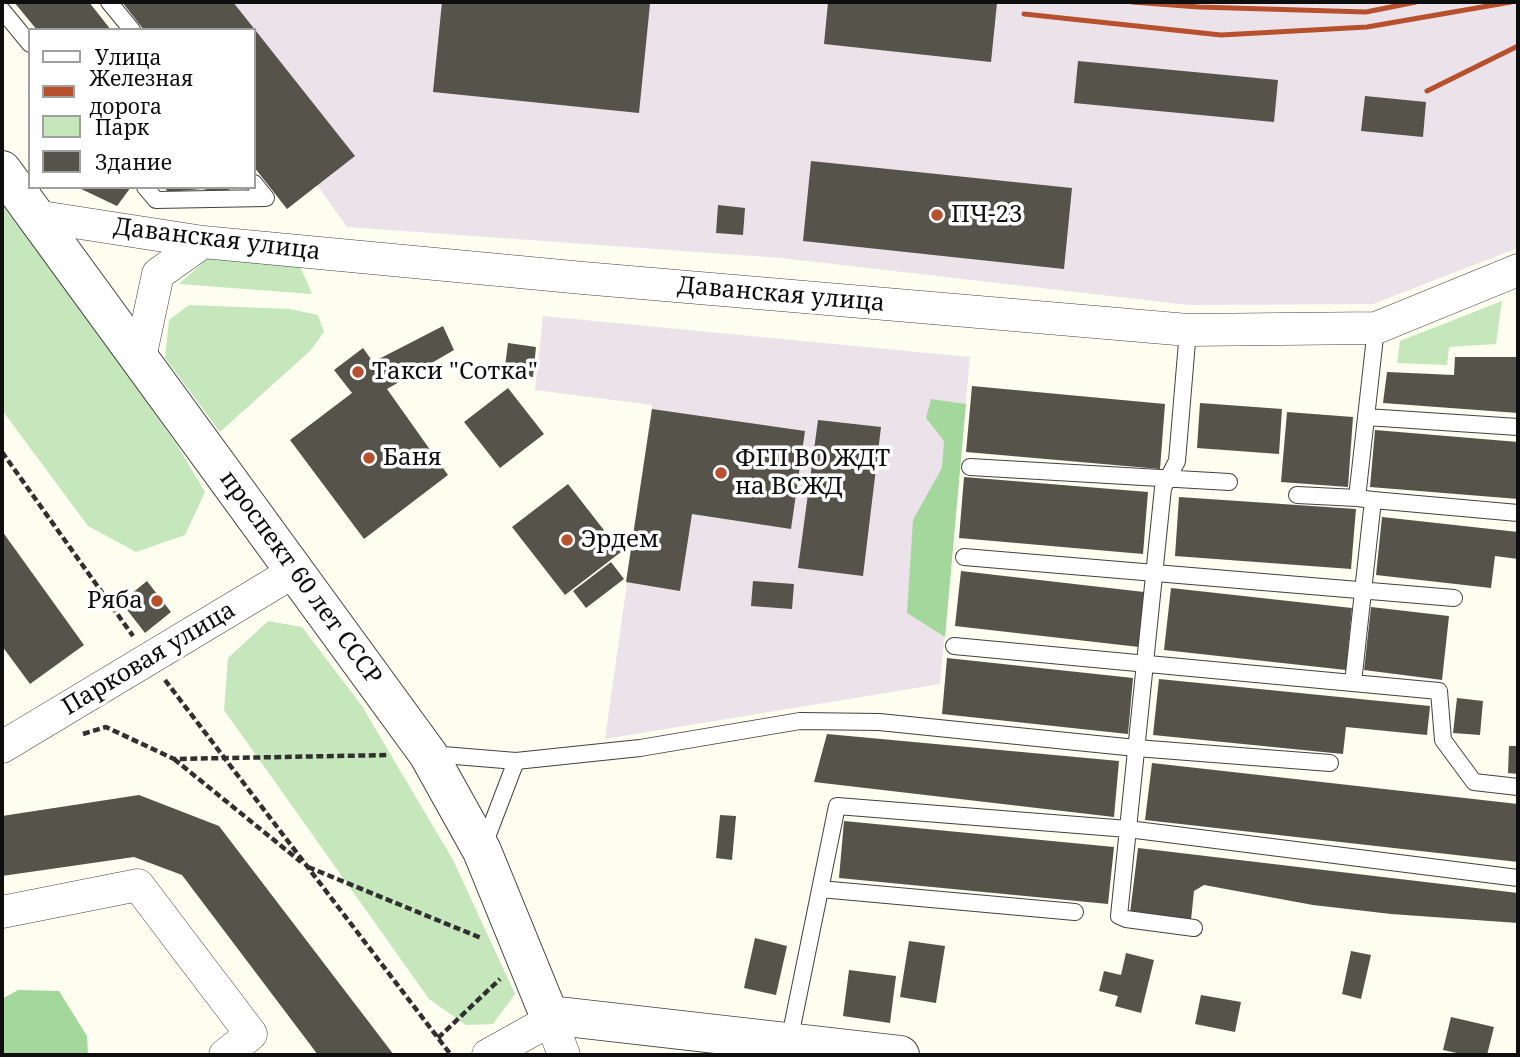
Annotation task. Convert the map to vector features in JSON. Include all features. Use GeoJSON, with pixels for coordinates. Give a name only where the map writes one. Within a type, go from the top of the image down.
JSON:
{"type":"FeatureCollection","features":[{"type":"Feature","properties":{"kind":"street","name":"проспект 60 лет СССР"},"geometry":{"type":"LineString","coordinates":[[2,170],[428,754],[482,851],[550,1017]]}},
{"type":"Feature","properties":{"kind":"street","name":"Даванская улица"},"geometry":{"type":"LineString","coordinates":[[35,216],[203,242],[1188,330],[1377,328],[1518,270]]}},
{"type":"Feature","properties":{"kind":"street"},"geometry":{"type":"LineString","coordinates":[[139,358],[158,274],[203,242]]}},
{"type":"Feature","properties":{"kind":"street","name":"Парковая улица"},"geometry":{"type":"LineString","coordinates":[[2,747],[295,570]]}},
{"type":"Feature","properties":{"kind":"street"},"geometry":{"type":"LineString","coordinates":[[2,912],[138,885],[259,1045],[225,1055]]}},
{"type":"Feature","properties":{"kind":"street"},"geometry":{"type":"LineString","coordinates":[[550,1017],[564,1055]]}},
{"type":"Feature","properties":{"kind":"street"},"geometry":{"type":"LineString","coordinates":[[488,1055],[550,1017],[900,1055]]}},
{"type":"Feature","properties":{"kind":"lane"},"geometry":{"type":"LineString","coordinates":[[109,2],[130,28]]}},
{"type":"Feature","properties":{"kind":"lane"},"geometry":{"type":"LineString","coordinates":[[2,9],[28,42]]}},
{"type":"Feature","properties":{"kind":"lane"},"geometry":{"type":"LineString","coordinates":[[147,189],[156,200],[265,198],[256,186]]}},
{"type":"Feature","properties":{"kind":"lane"},"geometry":{"type":"LineString","coordinates":[[1353,683],[1362,590],[1366,417],[1377,328]]}},
{"type":"Feature","properties":{"kind":"lane"},"geometry":{"type":"LineString","coordinates":[[1188,330],[1177,461],[1163,488],[1119,916],[1194,928]]}},
{"type":"Feature","properties":{"kind":"lane"},"geometry":{"type":"LineString","coordinates":[[1366,417],[1518,428]]}},
{"type":"Feature","properties":{"kind":"lane"},"geometry":{"type":"LineString","coordinates":[[970,467],[1229,482]]}},
{"type":"Feature","properties":{"kind":"lane"},"geometry":{"type":"LineString","coordinates":[[1297,495],[1518,513]]}},
{"type":"Feature","properties":{"kind":"lane"},"geometry":{"type":"LineString","coordinates":[[964,557],[1454,598]]}},
{"type":"Feature","properties":{"kind":"lane"},"geometry":{"type":"LineString","coordinates":[[954,646],[1439,691],[1443,740],[1474,782],[1518,787]]}},
{"type":"Feature","properties":{"kind":"lane"},"geometry":{"type":"LineString","coordinates":[[428,754],[516,761],[639,748],[800,721],[878,722],[1136,748],[1330,763]]}},
{"type":"Feature","properties":{"kind":"lane"},"geometry":{"type":"LineString","coordinates":[[482,851],[516,761]]}},
{"type":"Feature","properties":{"kind":"lane"},"geometry":{"type":"LineString","coordinates":[[789,1042],[837,807],[1128,829],[1518,878]]}},
{"type":"Feature","properties":{"kind":"lane"},"geometry":{"type":"LineString","coordinates":[[820,889],[1075,912]]}},
{"type":"Feature","properties":{"kind":"path"},"geometry":{"type":"LineString","coordinates":[[2,452],[149,659],[451,1055]]}},
{"type":"Feature","properties":{"kind":"path"},"geometry":{"type":"LineString","coordinates":[[80,735],[106,727],[174,759],[306,866],[523,955],[438,1039]]}},
{"type":"Feature","properties":{"kind":"path"},"geometry":{"type":"LineString","coordinates":[[174,759],[428,754]]}},
{"type":"Feature","properties":{"kind":"shaded area"},"geometry":{"type":"Polygon","coordinates":[[[171,2],[1518,2],[1518,248],[1373,304],[1188,305],[781,258],[347,227],[256,108],[256,28],[192,28],[171,2]]]}},
{"type":"Feature","properties":{"kind":"shaded area"},"geometry":{"type":"Polygon","coordinates":[[[543,316],[970,357],[940,684],[605,739],[652,405],[535,390],[543,316]]]}},
{"type":"Feature","properties":{"kind":"green space"},"geometry":{"type":"Polygon","coordinates":[[[2,205],[84,313],[177,445],[205,492],[185,535],[136,552],[88,526],[2,410],[2,205]]]}},
{"type":"Feature","properties":{"kind":"green space"},"geometry":{"type":"Polygon","coordinates":[[[208,258],[300,266],[312,294],[179,284],[208,258]]]}},
{"type":"Feature","properties":{"kind":"green space"},"geometry":{"type":"Polygon","coordinates":[[[1502,301],[1496,344],[1449,347],[1447,365],[1397,363],[1400,341],[1502,301]]]}},
{"type":"Feature","properties":{"kind":"green space"},"geometry":{"type":"Polygon","coordinates":[[[189,305],[290,309],[318,315],[324,332],[310,351],[220,432],[165,358],[169,320],[189,305]]]}},
{"type":"Feature","properties":{"kind":"green space"},"geometry":{"type":"Polygon","coordinates":[[[931,399],[966,404],[945,637],[907,613],[913,520],[942,468],[944,441],[926,418],[931,399]]]}},
{"type":"Feature","properties":{"kind":"green space"},"geometry":{"type":"Polygon","coordinates":[[[268,621],[302,627],[362,706],[453,860],[515,994],[493,1024],[466,1025],[429,999],[224,710],[228,658],[268,621]]]}},
{"type":"Feature","properties":{"kind":"green space"},"geometry":{"type":"Polygon","coordinates":[[[18,990],[59,991],[87,1036],[88,1055],[2,1055],[2,999],[18,990]]]}},
{"type":"Feature","properties":{"kind":"building"},"geometry":{"type":"Polygon","coordinates":[[[14,2],[89,2],[109,28],[35,28],[14,2]]]}},
{"type":"Feature","properties":{"kind":"building"},"geometry":{"type":"Polygon","coordinates":[[[122,2],[233,2],[254,28],[142,28],[122,2]]]}},
{"type":"Feature","properties":{"kind":"building"},"geometry":{"type":"Polygon","coordinates":[[[442,2],[650,4],[639,113],[433,92],[442,2]]]}},
{"type":"Feature","properties":{"kind":"building"},"geometry":{"type":"Polygon","coordinates":[[[828,2],[997,3],[991,62],[824,44],[828,2]]]}},
{"type":"Feature","properties":{"kind":"building"},"geometry":{"type":"Polygon","coordinates":[[[256,31],[355,156],[287,209],[256,170],[256,31]]]}},
{"type":"Feature","properties":{"kind":"building"},"geometry":{"type":"Polygon","coordinates":[[[1078,61],[1278,80],[1274,122],[1074,103],[1078,61]]]}},
{"type":"Feature","properties":{"kind":"building"},"geometry":{"type":"Polygon","coordinates":[[[1365,96],[1426,102],[1423,137],[1361,131],[1365,96]]]}},
{"type":"Feature","properties":{"kind":"building","name":"ПЧ-23"},"geometry":{"type":"Polygon","coordinates":[[[811,161],[1072,188],[1064,269],[803,241],[811,161]]]}},
{"type":"Feature","properties":{"kind":"building"},"geometry":{"type":"Polygon","coordinates":[[[81,189],[130,189],[117,206],[81,189]]]}},
{"type":"Feature","properties":{"kind":"building"},"geometry":{"type":"Polygon","coordinates":[[[166,189],[202,189],[168,192],[166,189]]]}},
{"type":"Feature","properties":{"kind":"building"},"geometry":{"type":"Polygon","coordinates":[[[202,189],[230,189],[225,193],[202,189]]]}},
{"type":"Feature","properties":{"kind":"building"},"geometry":{"type":"Polygon","coordinates":[[[718,205],[745,208],[743,235],[716,233],[718,205]]]}},
{"type":"Feature","properties":{"kind":"building","name":"Баня"},"geometry":{"type":"Polygon","coordinates":[[[443,326],[454,350],[387,389],[448,475],[364,539],[290,440],[352,393],[334,370],[363,348],[373,362],[443,326]]]}},
{"type":"Feature","properties":{"kind":"building"},"geometry":{"type":"Polygon","coordinates":[[[508,343],[536,347],[533,377],[504,374],[508,343]]]}},
{"type":"Feature","properties":{"kind":"building"},"geometry":{"type":"Polygon","coordinates":[[[1455,357],[1518,357],[1518,413],[1383,403],[1387,372],[1454,375],[1455,357]]]}},
{"type":"Feature","properties":{"kind":"building"},"geometry":{"type":"Polygon","coordinates":[[[972,386],[1165,404],[1160,469],[966,452],[972,386]]]}},
{"type":"Feature","properties":{"kind":"building"},"geometry":{"type":"Polygon","coordinates":[[[508,388],[544,434],[500,468],[464,422],[508,388]]]}},
{"type":"Feature","properties":{"kind":"building"},"geometry":{"type":"Polygon","coordinates":[[[1200,403],[1282,409],[1279,454],[1197,448],[1200,403]]]}},
{"type":"Feature","properties":{"kind":"building","name":"ФГП ВО ЖДТ на ВСЖД"},"geometry":{"type":"Polygon","coordinates":[[[652,409],[805,431],[791,529],[692,514],[680,591],[626,582],[652,409]]]}},
{"type":"Feature","properties":{"kind":"building"},"geometry":{"type":"Polygon","coordinates":[[[1287,412],[1353,417],[1348,487],[1281,482],[1287,412]]]}},
{"type":"Feature","properties":{"kind":"building"},"geometry":{"type":"Polygon","coordinates":[[[818,420],[881,427],[863,576],[798,568],[818,420]]]}},
{"type":"Feature","properties":{"kind":"building"},"geometry":{"type":"Polygon","coordinates":[[[1375,430],[1518,442],[1518,499],[1370,487],[1375,430]]]}},
{"type":"Feature","properties":{"kind":"building"},"geometry":{"type":"Polygon","coordinates":[[[964,477],[1148,492],[1143,554],[959,538],[964,477]]]}},
{"type":"Feature","properties":{"kind":"building","name":"Эрдем"},"geometry":{"type":"Polygon","coordinates":[[[568,484],[621,552],[565,595],[512,527],[568,484]]]}},
{"type":"Feature","properties":{"kind":"building"},"geometry":{"type":"Polygon","coordinates":[[[1179,497],[1356,509],[1351,569],[1175,556],[1179,497]]]}},
{"type":"Feature","properties":{"kind":"building"},"geometry":{"type":"Polygon","coordinates":[[[1382,517],[1518,532],[1518,559],[1495,556],[1491,588],[1376,575],[1382,517]]]}},
{"type":"Feature","properties":{"kind":"building"},"geometry":{"type":"Polygon","coordinates":[[[2,531],[84,645],[30,684],[2,646],[2,531]]]}},
{"type":"Feature","properties":{"kind":"building"},"geometry":{"type":"Polygon","coordinates":[[[611,562],[624,579],[586,608],[573,591],[611,562]]]}},
{"type":"Feature","properties":{"kind":"building"},"geometry":{"type":"Polygon","coordinates":[[[961,571],[1144,592],[1139,647],[955,626],[961,571]]]}},
{"type":"Feature","properties":{"kind":"building"},"geometry":{"type":"Polygon","coordinates":[[[147,581],[171,612],[145,633],[121,602],[147,581]]]}},
{"type":"Feature","properties":{"kind":"building"},"geometry":{"type":"Polygon","coordinates":[[[753,581],[794,584],[792,609],[751,606],[753,581]]]}},
{"type":"Feature","properties":{"kind":"building"},"geometry":{"type":"Polygon","coordinates":[[[1171,588],[1352,608],[1346,670],[1164,650],[1171,588]]]}},
{"type":"Feature","properties":{"kind":"building"},"geometry":{"type":"Polygon","coordinates":[[[1371,607],[1449,616],[1442,680],[1364,670],[1371,607]]]}},
{"type":"Feature","properties":{"kind":"building"},"geometry":{"type":"Polygon","coordinates":[[[947,658],[1133,678],[1128,734],[942,714],[947,658]]]}},
{"type":"Feature","properties":{"kind":"building"},"geometry":{"type":"Polygon","coordinates":[[[1159,679],[1430,706],[1427,735],[1346,727],[1343,754],[1153,735],[1159,679]]]}},
{"type":"Feature","properties":{"kind":"building"},"geometry":{"type":"Polygon","coordinates":[[[1457,698],[1483,701],[1480,735],[1453,733],[1457,698]]]}},
{"type":"Feature","properties":{"kind":"building"},"geometry":{"type":"Polygon","coordinates":[[[827,734],[1119,761],[1114,817],[814,782],[827,734]]]}},
{"type":"Feature","properties":{"kind":"building"},"geometry":{"type":"Polygon","coordinates":[[[1509,746],[1518,746],[1518,774],[1508,773],[1509,746]]]}},
{"type":"Feature","properties":{"kind":"building"},"geometry":{"type":"Polygon","coordinates":[[[1152,763],[1518,804],[1518,862],[1145,820],[1152,763]]]}},
{"type":"Feature","properties":{"kind":"building"},"geometry":{"type":"Polygon","coordinates":[[[139,795],[219,826],[394,1055],[318,1055],[182,875],[134,857],[2,876],[2,816],[139,795]]]}},
{"type":"Feature","properties":{"kind":"building"},"geometry":{"type":"Polygon","coordinates":[[[720,815],[736,816],[732,860],[716,858],[720,815]]]}},
{"type":"Feature","properties":{"kind":"building"},"geometry":{"type":"Polygon","coordinates":[[[844,821],[1114,847],[1108,904],[839,878],[844,821]]]}},
{"type":"Feature","properties":{"kind":"building"},"geometry":{"type":"Polygon","coordinates":[[[1138,848],[1518,893],[1518,923],[1391,914],[1313,905],[1204,885],[1194,891],[1191,920],[1130,913],[1138,848]]]}},
{"type":"Feature","properties":{"kind":"building"},"geometry":{"type":"Polygon","coordinates":[[[755,938],[787,946],[776,995],[744,988],[755,938]]]}},
{"type":"Feature","properties":{"kind":"building"},"geometry":{"type":"Polygon","coordinates":[[[909,941],[945,946],[936,1003],[900,997],[909,941]]]}},
{"type":"Feature","properties":{"kind":"building"},"geometry":{"type":"Polygon","coordinates":[[[1351,951],[1371,955],[1361,999],[1342,994],[1351,951]]]}},
{"type":"Feature","properties":{"kind":"building"},"geometry":{"type":"Polygon","coordinates":[[[1126,953],[1154,960],[1141,1013],[1115,1006],[1118,996],[1099,991],[1104,971],[1121,975],[1126,953]]]}},
{"type":"Feature","properties":{"kind":"building"},"geometry":{"type":"Polygon","coordinates":[[[849,970],[896,976],[890,1023],[843,1016],[849,970]]]}},
{"type":"Feature","properties":{"kind":"building"},"geometry":{"type":"Polygon","coordinates":[[[1201,995],[1241,1002],[1235,1032],[1195,1024],[1201,995]]]}},
{"type":"Feature","properties":{"kind":"building"},"geometry":{"type":"Polygon","coordinates":[[[1451,1017],[1494,1027],[1487,1055],[1466,1055],[1443,1050],[1451,1017]]]}},
{"type":"Feature","properties":{"kind":"railway"},"geometry":{"type":"LineString","coordinates":[[1132,2],[1199,7],[1366,12],[1416,2]]}},
{"type":"Feature","properties":{"kind":"railway"},"geometry":{"type":"LineString","coordinates":[[1024,14],[1221,35],[1367,27],[1511,2]]}},
{"type":"Feature","properties":{"kind":"railway"},"geometry":{"type":"LineString","coordinates":[[1427,91],[1518,46]]}},
{"type":"Feature","properties":{"kind":"place","name":"ПЧ-23"},"geometry":{"type":"Point","coordinates":[937,215]}},
{"type":"Feature","properties":{"kind":"place","name":"Такси \"Сотка\""},"geometry":{"type":"Point","coordinates":[358,372]}},
{"type":"Feature","properties":{"kind":"place","name":"Баня"},"geometry":{"type":"Point","coordinates":[369,458]}},
{"type":"Feature","properties":{"kind":"place","name":"ФГП ВО ЖДТ на ВСЖД"},"geometry":{"type":"Point","coordinates":[721,473]}},
{"type":"Feature","properties":{"kind":"place","name":"Эрдем"},"geometry":{"type":"Point","coordinates":[567,540]}},
{"type":"Feature","properties":{"kind":"place","name":"Ряба"},"geometry":{"type":"Point","coordinates":[157,601]}}]}
